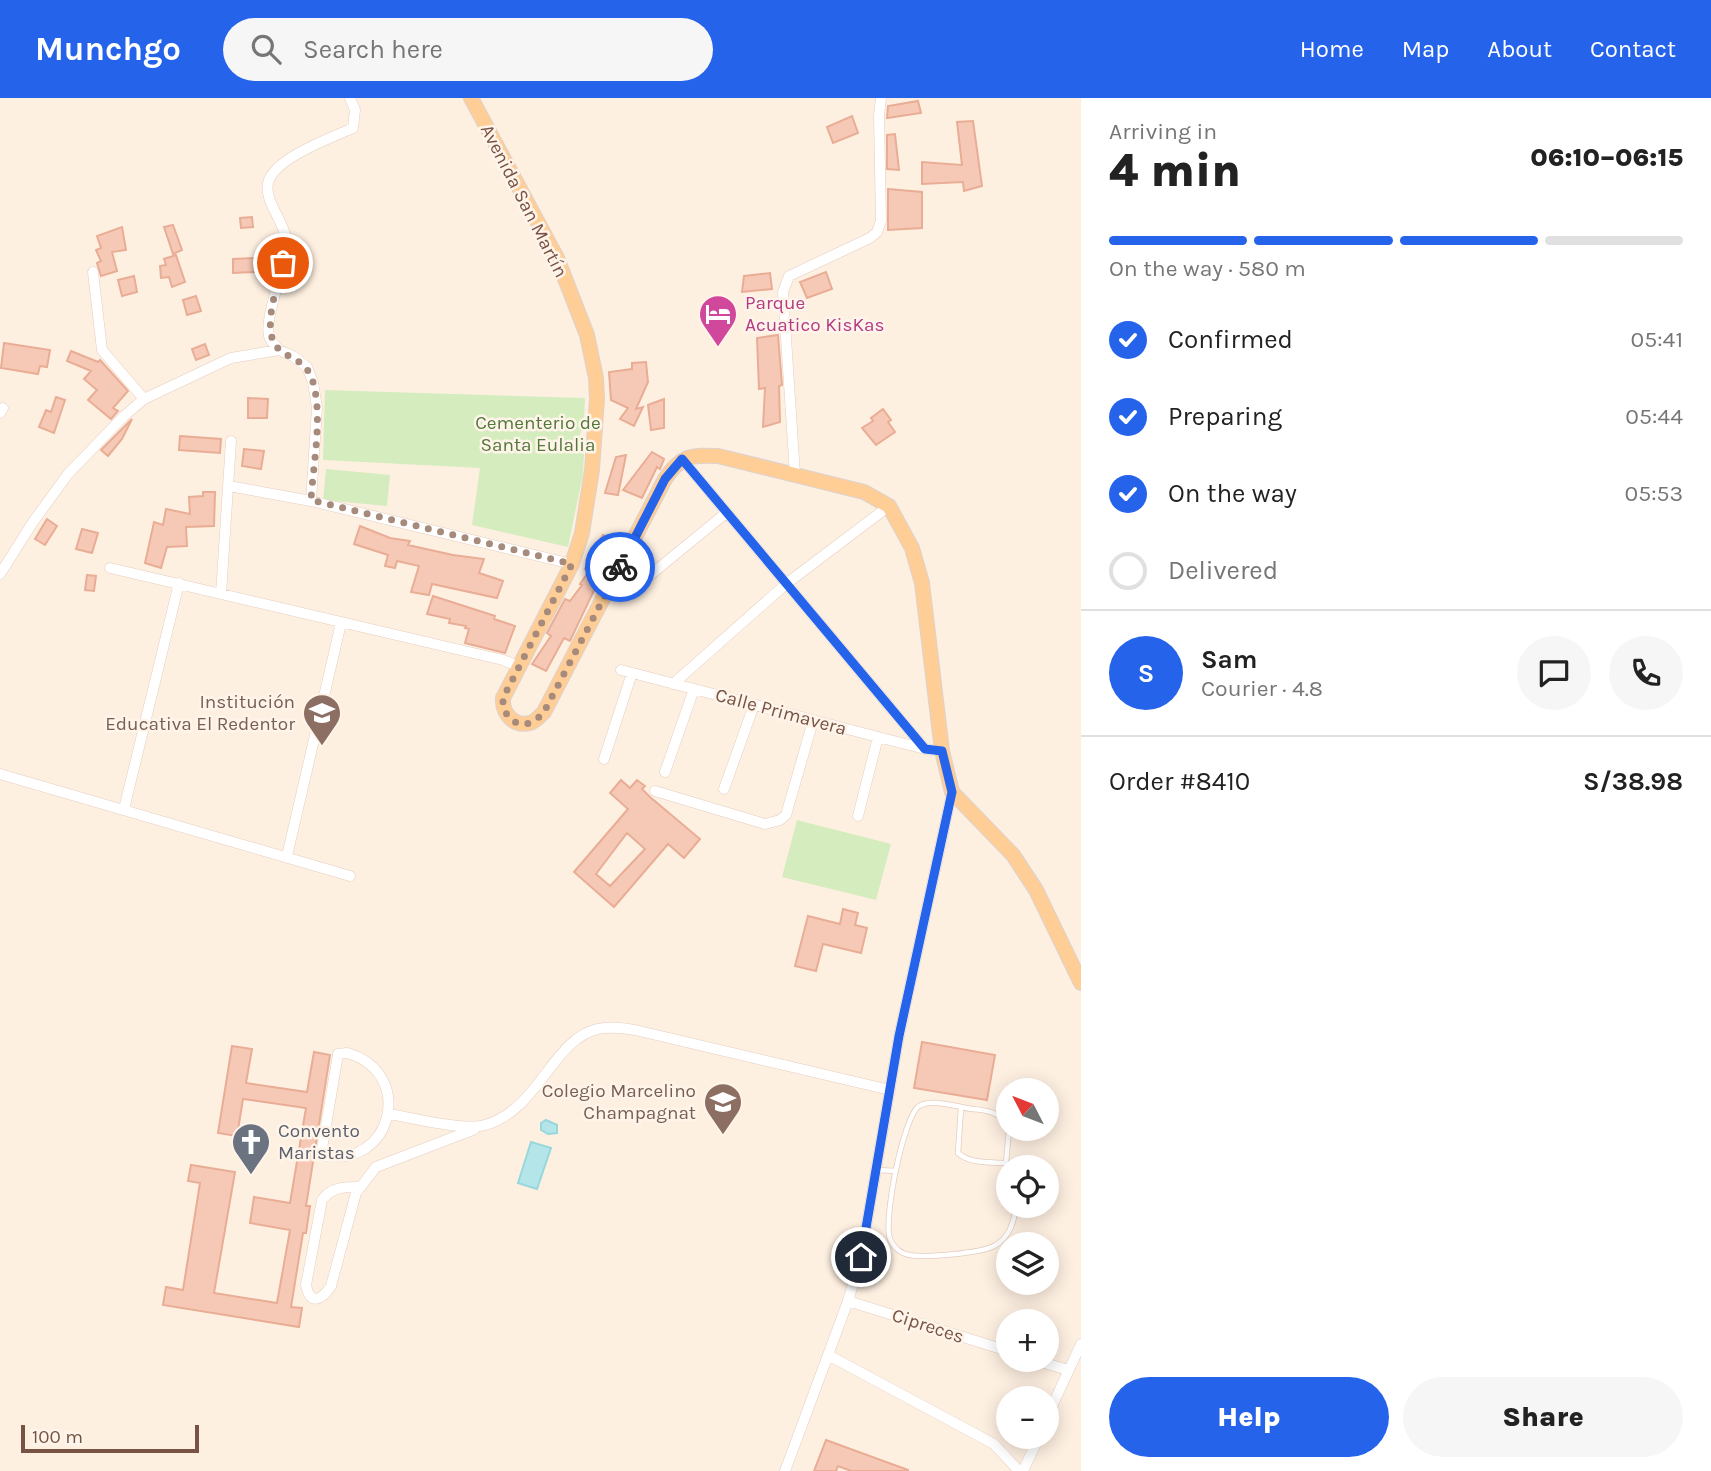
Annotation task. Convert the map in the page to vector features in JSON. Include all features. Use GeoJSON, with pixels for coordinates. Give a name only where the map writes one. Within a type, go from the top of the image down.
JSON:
{"type":"FeatureCollection","features":[{"type":"Feature","properties":{"kind":"main road","name":"Avenida San Martín"},"geometry":{"type":"LineString","coordinates":[[471,98],[557,258],[587,335],[596,378],[596,414],[587,511],[572,564],[503,698],[502,708],[507,717],[519,724],[532,723],[544,712],[665,479],[682,459]]}},
{"type":"Feature","properties":{"kind":"main road"},"geometry":{"type":"LineString","coordinates":[[682,459],[694,455],[718,456],[864,492],[889,506],[912,548],[922,583],[942,751],[952,792],[1013,855],[1036,890],[1081,983]]}},
{"type":"Feature","properties":{"kind":"street"},"geometry":{"type":"LineString","coordinates":[[311,500],[317,408],[313,383],[307,367],[293,356],[279,350],[269,337],[286,239],[270,197],[268,183],[280,166],[296,155],[353,128],[355,110],[350,98]]}},
{"type":"Feature","properties":{"kind":"street"},"geometry":{"type":"LineString","coordinates":[[795,475],[783,292],[789,276],[858,244],[877,232],[881,221],[881,98]]}},
{"type":"Feature","properties":{"kind":"street"},"geometry":{"type":"LineString","coordinates":[[93,272],[102,350],[144,399]]}},
{"type":"Feature","properties":{"kind":"street"},"geometry":{"type":"LineString","coordinates":[[0,574],[68,474],[144,399],[231,358],[279,350]]}},
{"type":"Feature","properties":{"kind":"street"},"geometry":{"type":"LineString","coordinates":[[221,594],[231,441]]}},
{"type":"Feature","properties":{"kind":"street"},"geometry":{"type":"LineString","coordinates":[[682,459],[925,749]]}},
{"type":"Feature","properties":{"kind":"street"},"geometry":{"type":"LineString","coordinates":[[229,486],[311,500],[572,564]]}},
{"type":"Feature","properties":{"kind":"street"},"geometry":{"type":"LineString","coordinates":[[673,684],[786,584],[889,506]]}},
{"type":"Feature","properties":{"kind":"street"},"geometry":{"type":"LineString","coordinates":[[638,584],[726,513]]}},
{"type":"Feature","properties":{"kind":"street"},"geometry":{"type":"LineString","coordinates":[[110,568],[503,660],[518,666]]}},
{"type":"Feature","properties":{"kind":"street"},"geometry":{"type":"LineString","coordinates":[[124,809],[178,583]]}},
{"type":"Feature","properties":{"kind":"street"},"geometry":{"type":"LineString","coordinates":[[287,856],[341,624]]}},
{"type":"Feature","properties":{"kind":"street","name":"Calle Primavera"},"geometry":{"type":"LineString","coordinates":[[621,670],[813,721],[942,751]]}},
{"type":"Feature","properties":{"kind":"street"},"geometry":{"type":"LineString","coordinates":[[604,759],[632,673]]}},
{"type":"Feature","properties":{"kind":"street"},"geometry":{"type":"LineString","coordinates":[[666,772],[694,689]]}},
{"type":"Feature","properties":{"kind":"street"},"geometry":{"type":"LineString","coordinates":[[724,789],[754,705]]}},
{"type":"Feature","properties":{"kind":"street"},"geometry":{"type":"LineString","coordinates":[[655,791],[765,824],[780,820],[786,811],[813,721]]}},
{"type":"Feature","properties":{"kind":"street"},"geometry":{"type":"LineString","coordinates":[[858,816],[877,737]]}},
{"type":"Feature","properties":{"kind":"street"},"geometry":{"type":"LineString","coordinates":[[0,774],[349,876]]}},
{"type":"Feature","properties":{"kind":"street"},"geometry":{"type":"LineString","coordinates":[[785,1471],[848,1301],[861,1257],[901,1023],[952,792]]}},
{"type":"Feature","properties":{"kind":"street"},"geometry":{"type":"LineString","coordinates":[[361,1187],[341,1187],[322,1200],[306,1285],[312,1298],[324,1297],[331,1286],[356,1193],[361,1187],[376,1167],[496,1121],[524,1102],[574,1040],[595,1029],[610,1027],[635,1030],[890,1090]]}},
{"type":"Feature","properties":{"kind":"street"},"geometry":{"type":"LineString","coordinates":[[338,1054],[357,1056],[381,1075],[389,1114],[377,1136],[358,1154],[335,1158],[321,1155],[338,1054]]}},
{"type":"Feature","properties":{"kind":"street"},"geometry":{"type":"LineString","coordinates":[[389,1114],[473,1127],[482,1126]]}},
{"type":"Feature","properties":{"kind":"street","name":"Cipreces"},"geometry":{"type":"LineString","coordinates":[[848,1301],[996,1347]]}},
{"type":"Feature","properties":{"kind":"street"},"geometry":{"type":"LineString","coordinates":[[1059,1390],[1081,1343]]}},
{"type":"Feature","properties":{"kind":"street"},"geometry":{"type":"LineString","coordinates":[[828,1355],[994,1444],[1021,1471],[1032,1449]]}},
{"type":"Feature","properties":{"kind":"street"},"geometry":{"type":"LineString","coordinates":[[1059,1367],[1068,1370]]}},
{"type":"Feature","properties":{"kind":"lane"},"geometry":{"type":"LineString","coordinates":[[996,1114],[929,1102],[917,1107],[909,1123],[896,1171],[888,1219],[889,1238],[897,1250],[909,1255],[972,1252],[995,1246],[1006,1237],[1014,1218]]}},
{"type":"Feature","properties":{"kind":"lane"},"geometry":{"type":"LineString","coordinates":[[961,1108],[958,1153],[964,1159],[996,1162]]}},
{"type":"Feature","properties":{"kind":"lane"},"geometry":{"type":"LineString","coordinates":[[876,1170],[896,1171]]}},
{"type":"Feature","properties":{"kind":"green space","name":"Cementerio de Santa Eulalia"},"geometry":{"type":"Polygon","coordinates":[[[325,390],[585,398],[584,421],[578,441],[584,454],[583,474],[568,547],[472,525],[480,468],[323,460],[325,390]]]}},
{"type":"Feature","properties":{"kind":"green space"},"geometry":{"type":"Polygon","coordinates":[[[326,469],[390,475],[387,506],[323,500],[326,469]]]}},
{"type":"Feature","properties":{"kind":"green space"},"geometry":{"type":"Polygon","coordinates":[[[797,820],[891,844],[876,900],[782,877],[797,820]]]}},
{"type":"Feature","properties":{"kind":"water"},"geometry":{"type":"Polygon","coordinates":[[[546,1120],[557,1125],[557,1133],[548,1134],[541,1130],[541,1123],[546,1120]]]}},
{"type":"Feature","properties":{"kind":"water"},"geometry":{"type":"Polygon","coordinates":[[[531,1142],[551,1148],[537,1189],[518,1183],[531,1142]]]}},
{"type":"Feature","properties":{"kind":"building"},"geometry":{"type":"Polygon","coordinates":[[[918,101],[921,113],[887,118],[888,106],[918,101]]]}},
{"type":"Feature","properties":{"kind":"building"},"geometry":{"type":"Polygon","coordinates":[[[852,116],[858,133],[833,143],[827,127],[852,116]]]}},
{"type":"Feature","properties":{"kind":"building"},"geometry":{"type":"Polygon","coordinates":[[[973,121],[982,186],[964,191],[963,182],[922,184],[922,162],[962,165],[957,122],[973,121]]]}},
{"type":"Feature","properties":{"kind":"building"},"geometry":{"type":"Polygon","coordinates":[[[895,134],[899,170],[887,169],[887,135],[895,134]]]}},
{"type":"Feature","properties":{"kind":"building"},"geometry":{"type":"Polygon","coordinates":[[[888,189],[922,192],[922,228],[888,230],[888,189]]]}},
{"type":"Feature","properties":{"kind":"building"},"geometry":{"type":"Polygon","coordinates":[[[252,217],[253,227],[241,228],[240,218],[252,217]]]}},
{"type":"Feature","properties":{"kind":"building"},"geometry":{"type":"Polygon","coordinates":[[[173,225],[182,250],[173,254],[164,227],[173,225]]]}},
{"type":"Feature","properties":{"kind":"building"},"geometry":{"type":"Polygon","coordinates":[[[122,227],[126,250],[112,252],[117,271],[101,276],[97,263],[101,261],[96,250],[101,248],[97,236],[122,227]]]}},
{"type":"Feature","properties":{"kind":"building"},"geometry":{"type":"Polygon","coordinates":[[[176,255],[185,282],[172,287],[169,277],[161,278],[160,266],[166,265],[164,259],[176,255]]]}},
{"type":"Feature","properties":{"kind":"building"},"geometry":{"type":"Polygon","coordinates":[[[254,258],[254,272],[233,273],[233,259],[254,258]]]}},
{"type":"Feature","properties":{"kind":"building"},"geometry":{"type":"Polygon","coordinates":[[[826,272],[832,289],[807,298],[800,282],[826,272]]]}},
{"type":"Feature","properties":{"kind":"building"},"geometry":{"type":"Polygon","coordinates":[[[770,273],[772,289],[742,292],[744,276],[770,273]]]}},
{"type":"Feature","properties":{"kind":"building"},"geometry":{"type":"Polygon","coordinates":[[[134,276],[137,292],[122,296],[118,280],[134,276]]]}},
{"type":"Feature","properties":{"kind":"building"},"geometry":{"type":"Polygon","coordinates":[[[196,296],[201,311],[187,315],[183,300],[196,296]]]}},
{"type":"Feature","properties":{"kind":"building"},"geometry":{"type":"Polygon","coordinates":[[[778,335],[782,385],[779,386],[780,422],[763,427],[765,388],[759,389],[757,338],[778,335]]]}},
{"type":"Feature","properties":{"kind":"building"},"geometry":{"type":"Polygon","coordinates":[[[4,343],[50,350],[47,367],[40,366],[38,374],[1,368],[4,343]]]}},
{"type":"Feature","properties":{"kind":"building"},"geometry":{"type":"Polygon","coordinates":[[[205,344],[209,355],[196,360],[192,349],[205,344]]]}},
{"type":"Feature","properties":{"kind":"building"},"geometry":{"type":"Polygon","coordinates":[[[71,351],[98,362],[100,360],[128,391],[113,408],[118,411],[111,419],[88,400],[97,390],[84,379],[91,371],[67,361],[71,351]]]}},
{"type":"Feature","properties":{"kind":"building"},"geometry":{"type":"Polygon","coordinates":[[[646,362],[648,382],[636,409],[643,407],[634,426],[620,419],[628,408],[611,400],[609,372],[632,369],[632,363],[646,362]]]}},
{"type":"Feature","properties":{"kind":"building"},"geometry":{"type":"Polygon","coordinates":[[[56,397],[65,400],[54,433],[39,427],[46,410],[51,412],[56,397]]]}},
{"type":"Feature","properties":{"kind":"building"},"geometry":{"type":"Polygon","coordinates":[[[248,398],[268,399],[267,418],[248,418],[248,398]]]}},
{"type":"Feature","properties":{"kind":"building"},"geometry":{"type":"Polygon","coordinates":[[[664,399],[664,428],[651,430],[648,405],[664,399]]]}},
{"type":"Feature","properties":{"kind":"building"},"geometry":{"type":"Polygon","coordinates":[[[883,409],[895,432],[876,445],[862,428],[873,421],[871,418],[883,409]]]}},
{"type":"Feature","properties":{"kind":"building"},"geometry":{"type":"Polygon","coordinates":[[[132,419],[122,439],[108,456],[101,450],[132,419]]]}},
{"type":"Feature","properties":{"kind":"building"},"geometry":{"type":"Polygon","coordinates":[[[180,436],[221,439],[220,453],[179,450],[180,436]]]}},
{"type":"Feature","properties":{"kind":"building"},"geometry":{"type":"Polygon","coordinates":[[[244,449],[264,451],[261,469],[242,466],[244,449]]]}},
{"type":"Feature","properties":{"kind":"building"},"geometry":{"type":"Polygon","coordinates":[[[652,452],[664,459],[660,469],[657,467],[642,498],[623,490],[652,452]]]}},
{"type":"Feature","properties":{"kind":"building"},"geometry":{"type":"Polygon","coordinates":[[[626,455],[618,495],[605,493],[616,457],[626,455]]]}},
{"type":"Feature","properties":{"kind":"building"},"geometry":{"type":"Polygon","coordinates":[[[203,492],[215,492],[214,526],[186,527],[187,546],[167,547],[161,568],[145,563],[154,522],[163,525],[166,509],[190,514],[189,497],[203,496],[203,492]]]}},
{"type":"Feature","properties":{"kind":"building"},"geometry":{"type":"Polygon","coordinates":[[[47,519],[57,526],[45,545],[35,539],[47,519]]]}},
{"type":"Feature","properties":{"kind":"building"},"geometry":{"type":"Polygon","coordinates":[[[360,526],[390,538],[410,541],[408,545],[484,559],[479,573],[503,581],[497,598],[432,584],[429,595],[411,592],[419,566],[397,561],[395,568],[385,566],[388,555],[354,544],[360,526]]]}},
{"type":"Feature","properties":{"kind":"building"},"geometry":{"type":"Polygon","coordinates":[[[82,529],[98,533],[92,553],[76,549],[82,529]]]}},
{"type":"Feature","properties":{"kind":"building"},"geometry":{"type":"Polygon","coordinates":[[[603,535],[615,541],[596,580],[598,582],[570,641],[564,638],[546,671],[532,664],[551,636],[547,633],[565,599],[570,601],[582,585],[580,584],[589,571],[585,569],[603,535]]]}},
{"type":"Feature","properties":{"kind":"building"},"geometry":{"type":"Polygon","coordinates":[[[87,575],[96,576],[94,591],[85,590],[87,575]]]}},
{"type":"Feature","properties":{"kind":"building"},"geometry":{"type":"Polygon","coordinates":[[[433,596],[495,616],[494,619],[515,626],[505,653],[465,643],[469,629],[465,628],[466,626],[449,623],[450,619],[427,614],[433,596]]]}},
{"type":"Feature","properties":{"kind":"building"},"geometry":{"type":"Polygon","coordinates":[[[621,780],[630,788],[637,780],[645,786],[642,789],[650,797],[700,839],[684,858],[668,844],[614,907],[574,872],[628,809],[610,793],[621,780]],[[627,833],[596,874],[610,886],[645,849],[627,833]]]}},
{"type":"Feature","properties":{"kind":"building"},"geometry":{"type":"Polygon","coordinates":[[[843,909],[858,913],[855,925],[867,928],[861,953],[823,944],[816,971],[795,966],[808,916],[840,924],[843,909]]]}},
{"type":"Feature","properties":{"kind":"building"},"geometry":{"type":"Polygon","coordinates":[[[922,1042],[995,1055],[987,1100],[914,1088],[922,1042]]]}},
{"type":"Feature","properties":{"kind":"building"},"geometry":{"type":"Polygon","coordinates":[[[232,1046],[252,1049],[246,1083],[307,1092],[314,1052],[330,1055],[306,1206],[310,1206],[306,1233],[303,1233],[291,1307],[302,1308],[299,1327],[163,1305],[166,1287],[183,1290],[200,1183],[188,1181],[191,1165],[235,1172],[214,1293],[277,1303],[290,1230],[250,1223],[254,1197],[290,1203],[306,1108],[243,1099],[237,1136],[218,1133],[232,1046]]]}},
{"type":"Feature","properties":{"kind":"building"},"geometry":{"type":"Polygon","coordinates":[[[826,1440],[908,1471],[851,1471],[838,1466],[836,1471],[814,1471],[826,1440]]]}},
{"type":"Feature","properties":{"kind":"way so far"},"geometry":{"type":"LineString","coordinates":[[283,263],[269,337],[279,350],[293,356],[307,367],[313,383],[317,408],[311,500],[572,564],[503,698],[502,708],[507,717],[519,724],[532,723],[544,712],[620,567]]}},
{"type":"Feature","properties":{"kind":"place","name":"Parque Acuatico KisKas"},"geometry":{"type":"Point","coordinates":[718,348]}},
{"type":"Feature","properties":{"kind":"place","name":"Institución Educativa El Redentor"},"geometry":{"type":"Point","coordinates":[322,747]}},
{"type":"Feature","properties":{"kind":"place","name":"Colegio Marcelino Champagnat"},"geometry":{"type":"Point","coordinates":[723,1136]}},
{"type":"Feature","properties":{"kind":"place","name":"Convento Maristas"},"geometry":{"type":"Point","coordinates":[251,1176]}},
{"type":"Feature","properties":{"kind":"route"},"geometry":{"type":"LineString","coordinates":[[620,567],[665,479],[682,459],[925,749],[942,751],[952,792],[899,1036],[861,1257]]}}]}
